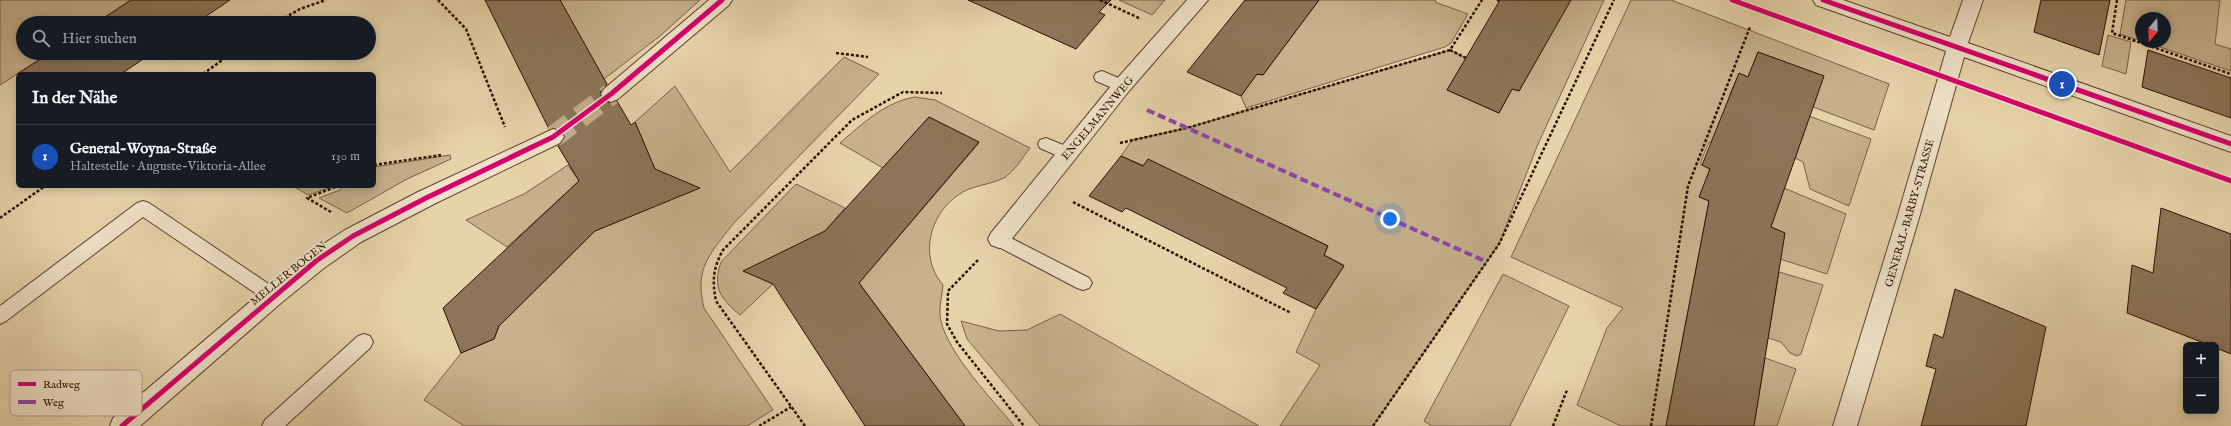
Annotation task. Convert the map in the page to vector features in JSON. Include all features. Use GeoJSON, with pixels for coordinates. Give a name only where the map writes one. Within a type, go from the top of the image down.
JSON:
{"type":"FeatureCollection","features":[{"type":"Feature","properties":{"kind":"street"},"geometry":{"type":"LineString","coordinates":[[611,94],[722,0]]}},
{"type":"Feature","properties":{"kind":"street","name":"ENGELMANNWEG"},"geometry":{"type":"LineString","coordinates":[[999,239],[1122,86],[1198,0]]}},
{"type":"Feature","properties":{"kind":"street"},"geometry":{"type":"LineString","coordinates":[[1823,0],[1957,46],[2231,144]]}},
{"type":"Feature","properties":{"kind":"street","name":"GENERAL-BARBY-STRASSE"},"geometry":{"type":"LineString","coordinates":[[1845,426],[1908,218],[1957,46],[1973,0]]}},
{"type":"Feature","properties":{"kind":"street","name":"MELLER BOGEN"},"geometry":{"type":"LineString","coordinates":[[142,409],[273,296],[316,261],[353,236],[426,198],[552,137]]}},
{"type":"Feature","properties":{"kind":"street","name":"MELLER BOGEN"},"geometry":{"type":"LineString","coordinates":[[122,426],[134,416]]}},
{"type":"Feature","properties":{"kind":"lane"},"geometry":{"type":"LineString","coordinates":[[1102,77],[1122,86]]}},
{"type":"Feature","properties":{"kind":"lane"},"geometry":{"type":"LineString","coordinates":[[1046,144],[1067,154]]}},
{"type":"Feature","properties":{"kind":"lane"},"geometry":{"type":"LineString","coordinates":[[0,316],[143,208],[273,296]]}},
{"type":"Feature","properties":{"kind":"lane"},"geometry":{"type":"LineString","coordinates":[[999,239],[1083,283]]}},
{"type":"Feature","properties":{"kind":"lane"},"geometry":{"type":"LineString","coordinates":[[272,426],[364,342]]}},
{"type":"Feature","properties":{"kind":"path"},"geometry":{"type":"LineString","coordinates":[[288,16],[300,9],[326,0]]}},
{"type":"Feature","properties":{"kind":"path"},"geometry":{"type":"LineString","coordinates":[[438,0],[466,29],[507,133]]}},
{"type":"Feature","properties":{"kind":"path"},"geometry":{"type":"LineString","coordinates":[[1100,0],[1170,33]]}},
{"type":"Feature","properties":{"kind":"path"},"geometry":{"type":"LineString","coordinates":[[1120,143],[1187,128],[1450,50],[1482,0]]}},
{"type":"Feature","properties":{"kind":"path"},"geometry":{"type":"LineString","coordinates":[[1373,426],[1499,244],[1614,0]]}},
{"type":"Feature","properties":{"kind":"path"},"geometry":{"type":"LineString","coordinates":[[2117,0],[2112,34],[2231,74]]}},
{"type":"Feature","properties":{"kind":"path"},"geometry":{"type":"LineString","coordinates":[[1651,426],[1688,186],[1750,27]]}},
{"type":"Feature","properties":{"kind":"path"},"geometry":{"type":"LineString","coordinates":[[1450,50],[1466,58]]}},
{"type":"Feature","properties":{"kind":"path"},"geometry":{"type":"LineString","coordinates":[[836,53],[868,57]]}},
{"type":"Feature","properties":{"kind":"path"},"geometry":{"type":"LineString","coordinates":[[205,72],[222,60]]}},
{"type":"Feature","properties":{"kind":"path"},"geometry":{"type":"LineString","coordinates":[[805,426],[716,301],[711,279],[714,265],[722,250],[852,120],[902,92],[942,93]]}},
{"type":"Feature","properties":{"kind":"path"},"geometry":{"type":"LineString","coordinates":[[376,165],[442,155]]}},
{"type":"Feature","properties":{"kind":"path"},"geometry":{"type":"LineString","coordinates":[[0,218],[42,188]]}},
{"type":"Feature","properties":{"kind":"path"},"geometry":{"type":"LineString","coordinates":[[337,188],[307,198],[337,216]]}},
{"type":"Feature","properties":{"kind":"path"},"geometry":{"type":"LineString","coordinates":[[1073,202],[1291,313]]}},
{"type":"Feature","properties":{"kind":"path"},"geometry":{"type":"LineString","coordinates":[[999,239],[948,291],[947,324],[957,342],[1024,426]]}},
{"type":"Feature","properties":{"kind":"path"},"geometry":{"type":"LineString","coordinates":[[1553,426],[1567,390]]}},
{"type":"Feature","properties":{"kind":"path"},"geometry":{"type":"LineString","coordinates":[[760,426],[791,407]]}},
{"type":"Feature","properties":{"kind":"shaded area"},"geometry":{"type":"Polygon","coordinates":[[[0,0],[131,0],[107,16],[16,16],[16,60],[39,60],[20,72],[16,72],[16,75],[0,85],[0,0]]]}},
{"type":"Feature","properties":{"kind":"shaded area"},"geometry":{"type":"Polygon","coordinates":[[[560,0],[700,0],[660,36],[604,79],[560,0]]]}},
{"type":"Feature","properties":{"kind":"shaded area"},"geometry":{"type":"Polygon","coordinates":[[[1119,0],[1165,0],[1152,15],[1119,0]]]}},
{"type":"Feature","properties":{"kind":"shaded area"},"geometry":{"type":"Polygon","coordinates":[[[1319,0],[1436,0],[1435,2],[1468,14],[1451,43],[1445,47],[1246,108],[1241,96],[1257,74],[1263,75],[1319,0]]]}},
{"type":"Feature","properties":{"kind":"shaded area"},"geometry":{"type":"Polygon","coordinates":[[[1561,0],[1604,0],[1538,144],[1499,244],[1373,426],[1280,426],[1320,365],[1296,352],[1316,309],[1344,265],[1324,255],[1328,246],[1287,226],[1121,156],[1132,140],[1187,128],[1450,50],[1466,58],[1447,90],[1499,113],[1512,89],[1519,91],[1568,4],[1561,0]]]}},
{"type":"Feature","properties":{"kind":"shaded area"},"geometry":{"type":"Polygon","coordinates":[[[1631,0],[1671,0],[1889,84],[1874,130],[1813,107],[1823,76],[1758,52],[1748,77],[1739,74],[1730,94],[1718,145],[1709,142],[1700,164],[1710,169],[1700,197],[1709,201],[1666,426],[1621,426],[1577,405],[1607,328],[1623,308],[1511,257],[1631,0]]]}},
{"type":"Feature","properties":{"kind":"shaded area"},"geometry":{"type":"Polygon","coordinates":[[[2126,0],[2220,0],[2215,44],[2231,49],[2231,71],[2163,48],[2171,48],[2171,12],[2135,12],[2135,39],[2120,34],[2126,0]]]}},
{"type":"Feature","properties":{"kind":"shaded area"},"geometry":{"type":"Polygon","coordinates":[[[2108,35],[2131,42],[2126,74],[2102,66],[2108,35]]]}},
{"type":"Feature","properties":{"kind":"shaded area"},"geometry":{"type":"Polygon","coordinates":[[[844,57],[879,74],[733,224],[711,253],[703,272],[701,294],[704,308],[773,410],[747,426],[464,426],[424,400],[461,353],[494,339],[499,326],[595,231],[699,188],[655,169],[635,122],[675,86],[730,172],[844,57]]]}},
{"type":"Feature","properties":{"kind":"shaded area"},"geometry":{"type":"Polygon","coordinates":[[[915,97],[935,100],[1030,148],[1015,168],[1004,178],[969,189],[956,196],[937,218],[932,231],[930,245],[930,259],[935,273],[943,285],[940,312],[941,321],[946,334],[953,348],[972,376],[1014,426],[965,426],[859,283],[979,143],[929,117],[883,168],[840,143],[874,115],[894,104],[915,97]]]}},
{"type":"Feature","properties":{"kind":"shaded area"},"geometry":{"type":"Polygon","coordinates":[[[1809,116],[1871,139],[1849,206],[1810,189],[1803,162],[1795,158],[1809,116]]]}},
{"type":"Feature","properties":{"kind":"shaded area"},"geometry":{"type":"Polygon","coordinates":[[[450,155],[451,159],[407,179],[347,213],[319,198],[340,190],[341,188],[376,188],[376,167],[450,155]]]}},
{"type":"Feature","properties":{"kind":"shaded area"},"geometry":{"type":"Polygon","coordinates":[[[568,165],[579,181],[507,247],[466,220],[524,194],[568,165]]]}},
{"type":"Feature","properties":{"kind":"shaded area"},"geometry":{"type":"Polygon","coordinates":[[[796,184],[845,208],[825,231],[744,271],[773,284],[740,315],[728,304],[720,292],[718,286],[718,271],[721,262],[796,184]]]}},
{"type":"Feature","properties":{"kind":"shaded area"},"geometry":{"type":"Polygon","coordinates":[[[296,188],[329,188],[308,195],[296,188]]]}},
{"type":"Feature","properties":{"kind":"shaded area"},"geometry":{"type":"Polygon","coordinates":[[[1784,188],[1846,214],[1827,274],[1780,259],[1785,233],[1771,227],[1784,188]]]}},
{"type":"Feature","properties":{"kind":"shaded area"},"geometry":{"type":"Polygon","coordinates":[[[1779,272],[1823,285],[1801,354],[1797,356],[1790,353],[1781,342],[1768,338],[1779,272]]]}},
{"type":"Feature","properties":{"kind":"shaded area"},"geometry":{"type":"Polygon","coordinates":[[[1503,274],[1569,306],[1510,426],[1432,426],[1424,421],[1503,274]]]}},
{"type":"Feature","properties":{"kind":"shaded area"},"geometry":{"type":"Polygon","coordinates":[[[1060,314],[1259,426],[1040,426],[967,339],[961,321],[999,331],[1027,330],[1060,314]]]}},
{"type":"Feature","properties":{"kind":"shaded area"},"geometry":{"type":"Polygon","coordinates":[[[1765,358],[1796,369],[1777,426],[1754,426],[1765,358]]]}},
{"type":"Feature","properties":{"kind":"building"},"geometry":{"type":"Polygon","coordinates":[[[131,0],[230,0],[206,16],[107,16],[131,0]]]}},
{"type":"Feature","properties":{"kind":"building"},"geometry":{"type":"Polygon","coordinates":[[[485,0],[560,0],[607,84],[600,93],[603,100],[610,103],[617,101],[631,125],[635,122],[655,169],[700,188],[595,231],[499,326],[494,339],[461,353],[443,308],[579,181],[558,146],[561,144],[565,136],[560,130],[553,128],[549,129],[485,0]]]}},
{"type":"Feature","properties":{"kind":"building"},"geometry":{"type":"Polygon","coordinates":[[[968,0],[1111,0],[1099,12],[1105,15],[1076,49],[968,0]]]}},
{"type":"Feature","properties":{"kind":"building"},"geometry":{"type":"Polygon","coordinates":[[[1245,0],[1319,0],[1263,75],[1257,74],[1241,96],[1187,72],[1245,0]]]}},
{"type":"Feature","properties":{"kind":"building"},"geometry":{"type":"Polygon","coordinates":[[[1500,0],[1571,0],[1519,91],[1512,89],[1499,113],[1447,90],[1500,0]]]}},
{"type":"Feature","properties":{"kind":"building"},"geometry":{"type":"Polygon","coordinates":[[[2041,0],[2110,0],[2099,55],[2034,32],[2041,0]]]}},
{"type":"Feature","properties":{"kind":"building"},"geometry":{"type":"Polygon","coordinates":[[[2148,50],[2231,78],[2231,118],[2142,87],[2148,50]]]}},
{"type":"Feature","properties":{"kind":"building"},"geometry":{"type":"Polygon","coordinates":[[[1758,52],[1824,76],[1771,227],[1785,233],[1754,426],[1666,426],[1709,201],[1699,197],[1710,169],[1702,165],[1739,73],[1748,77],[1758,52]]]}},
{"type":"Feature","properties":{"kind":"building"},"geometry":{"type":"Polygon","coordinates":[[[39,60],[142,60],[124,72],[20,72],[39,60]]]}},
{"type":"Feature","properties":{"kind":"building"},"geometry":{"type":"Polygon","coordinates":[[[929,117],[979,142],[859,283],[965,426],[865,426],[773,284],[743,271],[825,231],[929,117]]]}},
{"type":"Feature","properties":{"kind":"building"},"geometry":{"type":"Polygon","coordinates":[[[1121,156],[1143,166],[1148,159],[1328,246],[1324,255],[1344,266],[1316,309],[1283,293],[1287,288],[1126,208],[1122,212],[1089,196],[1121,156]]]}},
{"type":"Feature","properties":{"kind":"building"},"geometry":{"type":"Polygon","coordinates":[[[2161,208],[2231,234],[2231,354],[2219,349],[2219,342],[2201,342],[2127,313],[2132,265],[2153,273],[2161,208]]]}},
{"type":"Feature","properties":{"kind":"building"},"geometry":{"type":"Polygon","coordinates":[[[1955,289],[2046,327],[2026,426],[1921,426],[1936,369],[1926,366],[1934,334],[1943,338],[1955,289]]]}},
{"type":"Feature","properties":{"kind":"tunnel"},"geometry":{"type":"LineString","coordinates":[[553,137],[611,94]]}},
{"type":"Feature","properties":{"kind":"marked path"},"geometry":{"type":"LineString","coordinates":[[1147,110],[1487,262]]}},
{"type":"Feature","properties":{"kind":"cycle path"},"geometry":{"type":"LineString","coordinates":[[142,409],[316,261],[353,236],[426,198],[553,137],[611,94],[722,0]]}},
{"type":"Feature","properties":{"kind":"cycle path"},"geometry":{"type":"LineString","coordinates":[[1732,0],[2231,181]]}},
{"type":"Feature","properties":{"kind":"cycle path"},"geometry":{"type":"LineString","coordinates":[[1823,0],[2231,144]]}},
{"type":"Feature","properties":{"kind":"cycle path"},"geometry":{"type":"LineString","coordinates":[[122,426],[134,416]]}},
{"type":"Feature","properties":{"kind":"place","name":"General-Woyna-Straße"},"geometry":{"type":"Point","coordinates":[2062,84]}}]}
